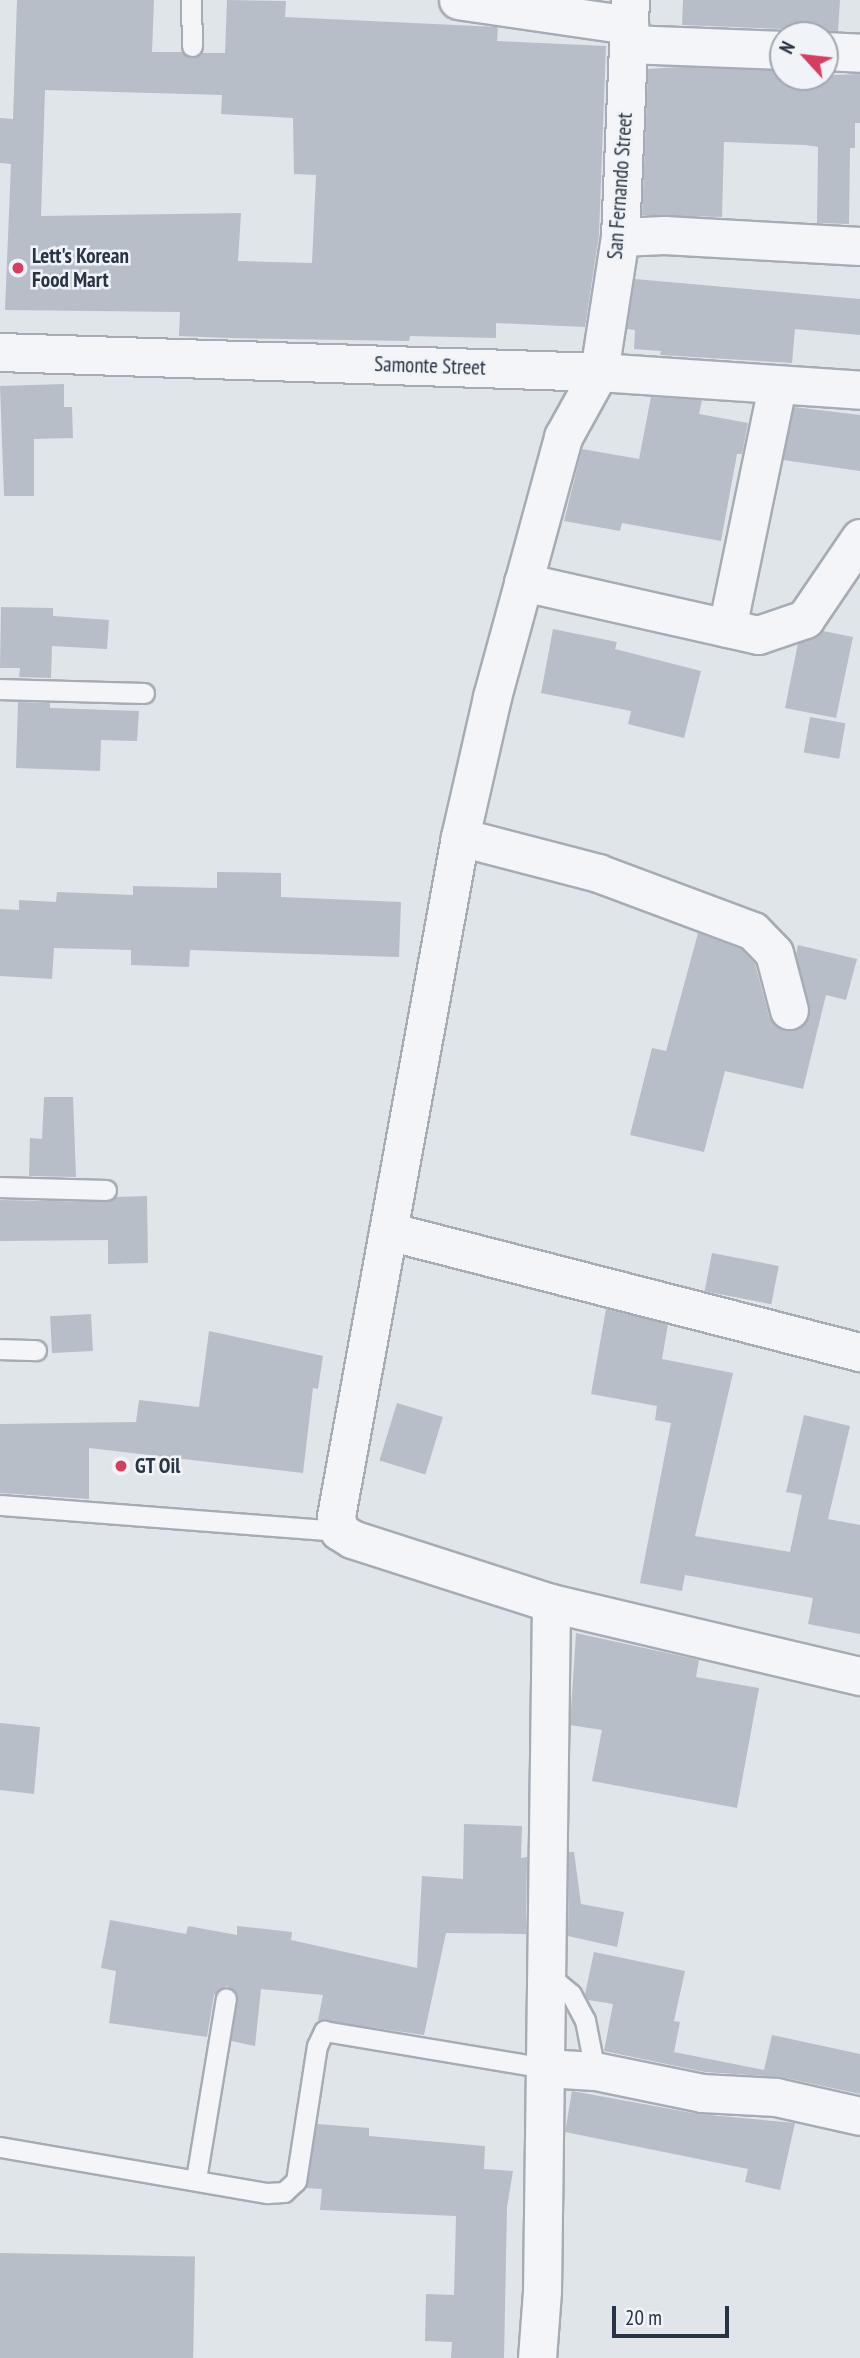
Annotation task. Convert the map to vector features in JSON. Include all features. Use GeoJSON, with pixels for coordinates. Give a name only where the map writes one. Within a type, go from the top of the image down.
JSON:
{"type":"FeatureCollection","features":[{"type":"Feature","properties":{"kind":"street"},"geometry":{"type":"LineString","coordinates":[[458,0],[564,8],[629,23],[769,48]]}},
{"type":"Feature","properties":{"kind":"street","name":"San Fernando Street"},"geometry":{"type":"LineString","coordinates":[[599,372],[620,237],[629,23]]}},
{"type":"Feature","properties":{"kind":"street"},"geometry":{"type":"LineString","coordinates":[[839,52],[860,53]]}},
{"type":"Feature","properties":{"kind":"street"},"geometry":{"type":"LineString","coordinates":[[620,237],[664,235],[860,246]]}},
{"type":"Feature","properties":{"kind":"street","name":"Samonte Street"},"geometry":{"type":"LineString","coordinates":[[0,352],[599,372],[777,387],[860,390]]}},
{"type":"Feature","properties":{"kind":"street"},"geometry":{"type":"LineString","coordinates":[[599,372],[563,437],[523,582],[460,837],[336,1516],[339,1531],[551,1603],[860,1676]]}},
{"type":"Feature","properties":{"kind":"street"},"geometry":{"type":"LineString","coordinates":[[727,628],[777,387]]}},
{"type":"Feature","properties":{"kind":"street"},"geometry":{"type":"LineString","coordinates":[[523,582],[758,635],[805,619],[860,537]]}},
{"type":"Feature","properties":{"kind":"street"},"geometry":{"type":"LineString","coordinates":[[460,837],[598,873],[753,931],[774,953],[789,1010]]}},
{"type":"Feature","properties":{"kind":"street"},"geometry":{"type":"LineString","coordinates":[[388,1230],[860,1352]]}},
{"type":"Feature","properties":{"kind":"street"},"geometry":{"type":"LineString","coordinates":[[537,2358],[545,2068],[551,1603]]}},
{"type":"Feature","properties":{"kind":"street"},"geometry":{"type":"LineString","coordinates":[[545,2068],[595,2071],[702,2093],[776,2097],[860,2116]]}},
{"type":"Feature","properties":{"kind":"lane"},"geometry":{"type":"LineString","coordinates":[[191,0],[192,46]]}},
{"type":"Feature","properties":{"kind":"lane"},"geometry":{"type":"LineString","coordinates":[[0,689],[144,693]]}},
{"type":"Feature","properties":{"kind":"lane"},"geometry":{"type":"LineString","coordinates":[[0,1187],[106,1190]]}},
{"type":"Feature","properties":{"kind":"lane"},"geometry":{"type":"LineString","coordinates":[[0,1349],[36,1350]]}},
{"type":"Feature","properties":{"kind":"lane"},"geometry":{"type":"LineString","coordinates":[[0,1505],[339,1531]]}},
{"type":"Feature","properties":{"kind":"lane"},"geometry":{"type":"LineString","coordinates":[[546,1973],[571,1994],[585,2021],[595,2071]]}},
{"type":"Feature","properties":{"kind":"lane"},"geometry":{"type":"LineString","coordinates":[[196,2179],[226,1998]]}},
{"type":"Feature","properties":{"kind":"lane"},"geometry":{"type":"LineString","coordinates":[[0,2147],[267,2193],[284,2192],[296,2181],[317,2046],[324,2031],[545,2068]]}},
{"type":"Feature","properties":{"kind":"building"},"geometry":{"type":"Polygon","coordinates":[[[17,0],[154,0],[152,52],[182,52],[192,58],[202,53],[225,53],[227,0],[286,1],[285,17],[498,27],[497,41],[606,46],[599,235],[585,327],[496,323],[496,338],[410,336],[409,341],[231,338],[179,336],[180,312],[5,310],[11,164],[0,163],[0,118],[13,119],[17,0]],[[45,90],[41,216],[241,213],[238,261],[312,263],[316,175],[294,174],[293,118],[221,114],[222,95],[45,90]]]}},
{"type":"Feature","properties":{"kind":"building"},"geometry":{"type":"Polygon","coordinates":[[[683,0],[840,0],[839,21],[769,21],[769,28],[682,25],[683,0]]]}},
{"type":"Feature","properties":{"kind":"building"},"geometry":{"type":"Polygon","coordinates":[[[679,67],[769,70],[769,91],[839,91],[839,75],[860,74],[860,123],[855,123],[855,148],[850,148],[849,224],[817,223],[818,147],[805,145],[724,142],[722,217],[642,215],[648,69],[679,67]]]}},
{"type":"Feature","properties":{"kind":"building"},"geometry":{"type":"Polygon","coordinates":[[[635,279],[860,299],[860,335],[795,329],[792,363],[660,355],[661,351],[634,349],[635,330],[627,329],[635,279]]]}},
{"type":"Feature","properties":{"kind":"building"},"geometry":{"type":"Polygon","coordinates":[[[64,384],[64,407],[72,407],[73,438],[34,439],[34,496],[4,496],[0,386],[64,384]]]}},
{"type":"Feature","properties":{"kind":"building"},"geometry":{"type":"Polygon","coordinates":[[[651,397],[702,400],[699,414],[748,423],[742,454],[737,454],[721,541],[622,523],[620,531],[564,521],[582,449],[639,459],[651,397]]]}},
{"type":"Feature","properties":{"kind":"building"},"geometry":{"type":"Polygon","coordinates":[[[794,407],[860,415],[860,471],[783,460],[794,407]]]}},
{"type":"Feature","properties":{"kind":"building"},"geometry":{"type":"Polygon","coordinates":[[[1,607],[53,608],[53,616],[109,620],[107,649],[52,646],[51,678],[19,677],[20,668],[0,668],[1,607]]]}},
{"type":"Feature","properties":{"kind":"building"},"geometry":{"type":"Polygon","coordinates":[[[553,629],[617,642],[615,649],[701,671],[684,738],[628,724],[631,711],[541,693],[553,629]]]}},
{"type":"Feature","properties":{"kind":"building"},"geometry":{"type":"Polygon","coordinates":[[[823,631],[853,637],[836,718],[785,708],[798,643],[823,631]]]}},
{"type":"Feature","properties":{"kind":"building"},"geometry":{"type":"Polygon","coordinates":[[[18,702],[50,703],[50,708],[139,711],[137,741],[101,740],[100,771],[16,768],[18,702]]]}},
{"type":"Feature","properties":{"kind":"building"},"geometry":{"type":"Polygon","coordinates":[[[810,717],[845,723],[839,759],[804,752],[810,717]]]}},
{"type":"Feature","properties":{"kind":"building"},"geometry":{"type":"Polygon","coordinates":[[[217,872],[281,873],[281,897],[401,902],[399,957],[190,950],[189,967],[131,965],[131,950],[54,948],[52,979],[0,976],[0,909],[19,910],[19,900],[56,902],[57,892],[133,895],[133,886],[217,888],[217,872]]]}},
{"type":"Feature","properties":{"kind":"building"},"geometry":{"type":"Polygon","coordinates":[[[698,933],[741,949],[755,964],[769,1016],[784,1030],[803,1025],[809,1015],[796,954],[798,945],[857,959],[846,1000],[826,995],[803,1089],[725,1071],[704,1152],[630,1135],[652,1048],[666,1051],[698,933]]]}},
{"type":"Feature","properties":{"kind":"building"},"geometry":{"type":"Polygon","coordinates":[[[44,1097],[73,1097],[76,1177],[29,1176],[30,1138],[42,1139],[44,1097]]]}},
{"type":"Feature","properties":{"kind":"building"},"geometry":{"type":"Polygon","coordinates":[[[147,1196],[148,1263],[108,1264],[108,1240],[0,1241],[0,1200],[106,1202],[116,1197],[147,1196]]]}},
{"type":"Feature","properties":{"kind":"building"},"geometry":{"type":"Polygon","coordinates":[[[712,1253],[779,1266],[771,1304],[705,1291],[712,1253]]]}},
{"type":"Feature","properties":{"kind":"building"},"geometry":{"type":"Polygon","coordinates":[[[606,1309],[668,1324],[662,1359],[733,1373],[695,1536],[790,1552],[802,1495],[786,1492],[804,1415],[850,1426],[828,1519],[860,1525],[860,1634],[808,1624],[813,1598],[685,1575],[682,1591],[640,1583],[671,1423],[655,1420],[657,1406],[591,1394],[606,1309]]]}},
{"type":"Feature","properties":{"kind":"building"},"geometry":{"type":"Polygon","coordinates":[[[91,1314],[93,1351],[52,1353],[50,1316],[91,1314]]]}},
{"type":"Feature","properties":{"kind":"building"},"geometry":{"type":"Polygon","coordinates":[[[209,1331],[323,1356],[318,1389],[313,1388],[303,1473],[89,1448],[89,1499],[0,1493],[0,1424],[136,1422],[139,1400],[199,1407],[209,1331]]]}},
{"type":"Feature","properties":{"kind":"building"},"geometry":{"type":"Polygon","coordinates":[[[397,1403],[443,1417],[425,1474],[379,1460],[397,1403]]]}},
{"type":"Feature","properties":{"kind":"building"},"geometry":{"type":"Polygon","coordinates":[[[576,1633],[699,1660],[696,1677],[759,1688],[737,1808],[592,1781],[602,1730],[570,1725],[576,1633]]]}},
{"type":"Feature","properties":{"kind":"building"},"geometry":{"type":"Polygon","coordinates":[[[0,1723],[40,1727],[34,1794],[0,1790],[0,1723]]]}},
{"type":"Feature","properties":{"kind":"building"},"geometry":{"type":"Polygon","coordinates":[[[464,1824],[522,1826],[521,1858],[527,1857],[526,1934],[446,1933],[424,2035],[318,2020],[323,1995],[261,1989],[255,2046],[231,2041],[238,1999],[227,1986],[214,1995],[207,2037],[109,2023],[116,1971],[101,1968],[110,1920],[186,1934],[188,1926],[237,1935],[237,1926],[292,1932],[291,1940],[417,1968],[422,1876],[463,1879],[464,1824]]]}},
{"type":"Feature","properties":{"kind":"building"},"geometry":{"type":"Polygon","coordinates":[[[569,1852],[574,1852],[581,1904],[624,1912],[617,1947],[568,1936],[569,1852]]]}},
{"type":"Feature","properties":{"kind":"building"},"geometry":{"type":"Polygon","coordinates":[[[594,1952],[685,1971],[674,2021],[680,2022],[674,2052],[764,2070],[772,2035],[860,2054],[860,2094],[781,2077],[705,2072],[604,2051],[613,2004],[588,2000],[585,1994],[594,1952]]]}},
{"type":"Feature","properties":{"kind":"building"},"geometry":{"type":"Polygon","coordinates":[[[572,2091],[698,2114],[795,2123],[780,2190],[745,2182],[748,2169],[565,2132],[572,2091]]]}},
{"type":"Feature","properties":{"kind":"building"},"geometry":{"type":"Polygon","coordinates":[[[317,2124],[369,2128],[369,2136],[485,2146],[484,2169],[513,2171],[507,2207],[504,2358],[451,2358],[452,2342],[425,2341],[426,2294],[454,2295],[456,2216],[320,2210],[322,2189],[306,2188],[317,2124]]]}},
{"type":"Feature","properties":{"kind":"building"},"geometry":{"type":"Polygon","coordinates":[[[0,2253],[195,2256],[193,2358],[0,2358],[0,2253]]]}},
{"type":"Feature","properties":{"kind":"place","name":"Lett's Korean Food Mart"},"geometry":{"type":"Point","coordinates":[18,268]}},
{"type":"Feature","properties":{"kind":"place","name":"GT Oil"},"geometry":{"type":"Point","coordinates":[121,1466]}}]}
